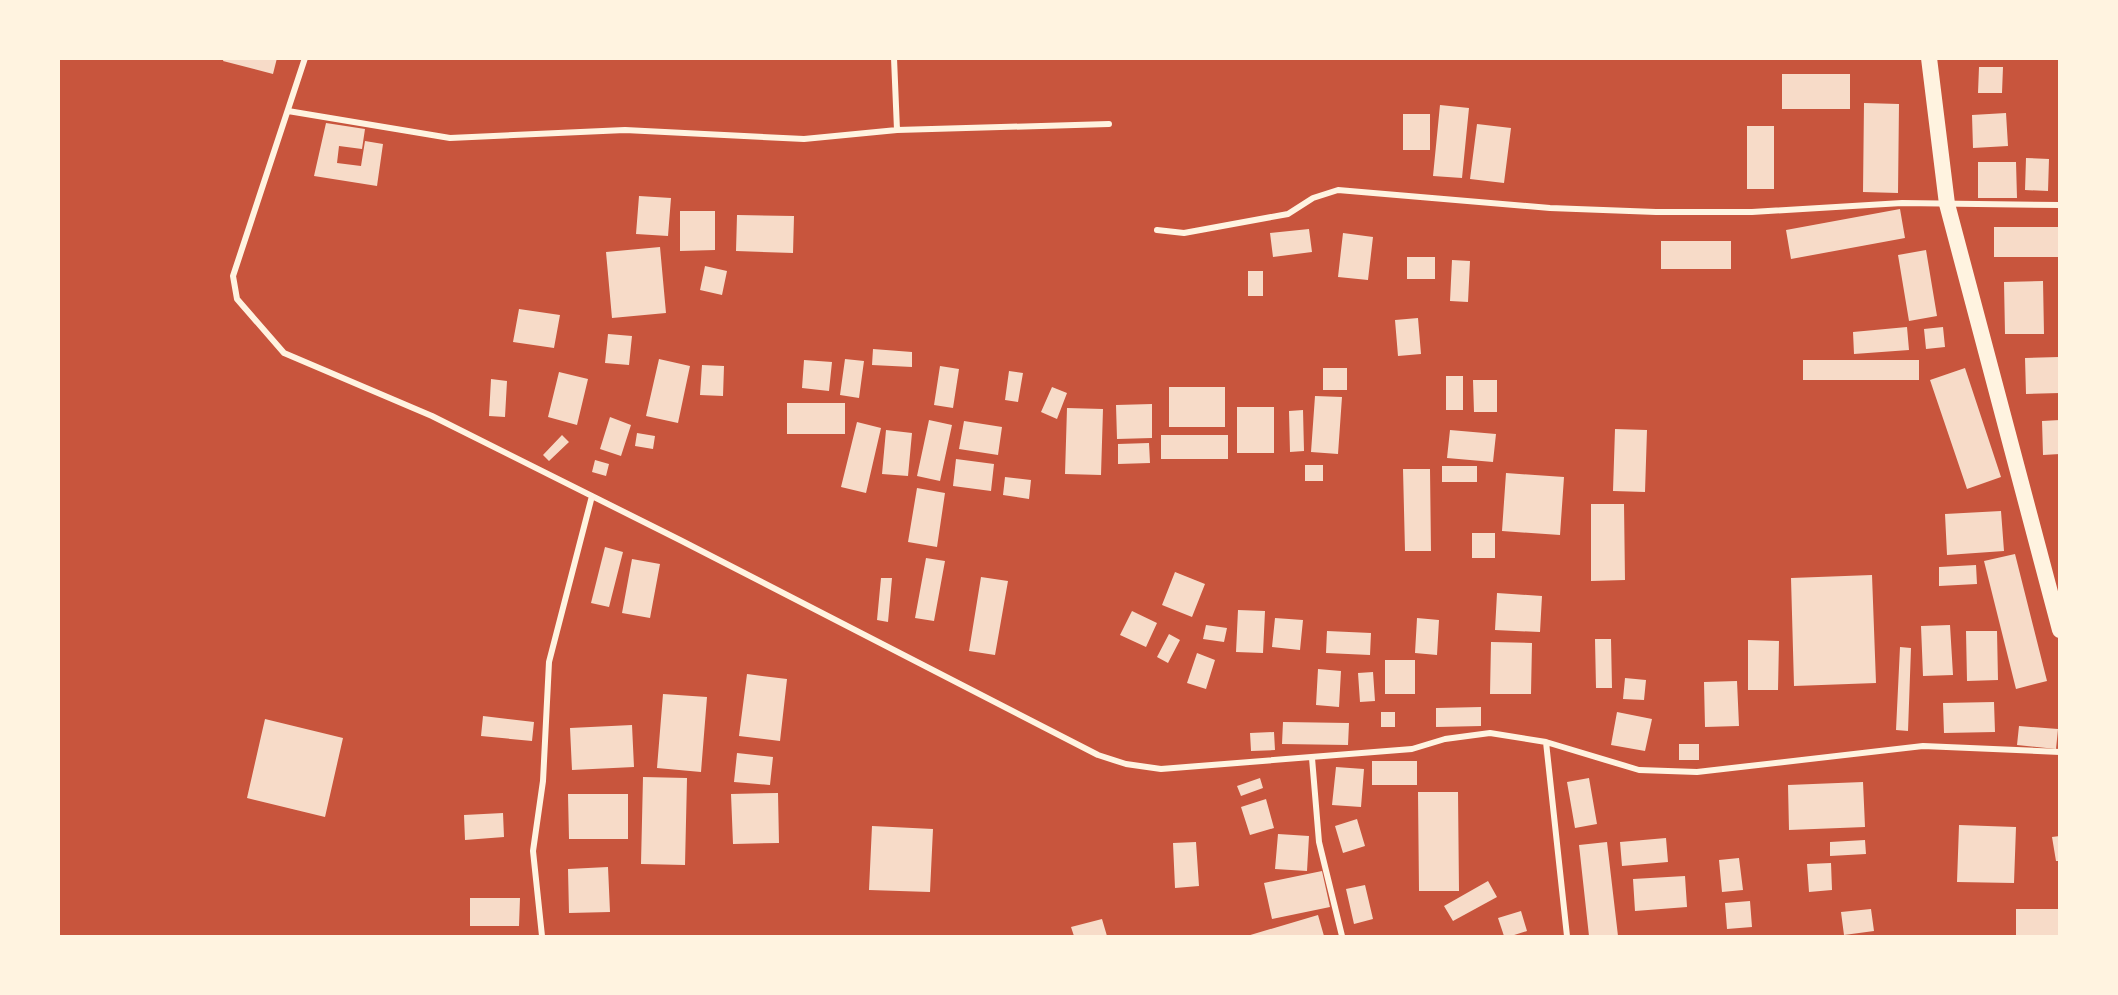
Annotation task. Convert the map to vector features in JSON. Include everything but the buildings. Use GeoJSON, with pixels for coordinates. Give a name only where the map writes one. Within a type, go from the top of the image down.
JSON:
{"type":"FeatureCollection","features":[{"type":"Feature","properties":{"kind":"highway"},"geometry":{"type":"LineString","coordinates":[[1929,58],[1947,204],[2060,630]]}},
{"type":"Feature","properties":{"kind":"street"},"geometry":{"type":"LineString","coordinates":[[305,58],[233,276],[237,300],[284,353],[432,416],[1098,755],[1126,764],[1161,769],[1412,749],[1445,739],[1490,733],[1546,742],[1640,770],[1697,772],[1923,746],[2060,752]]}},
{"type":"Feature","properties":{"kind":"street"},"geometry":{"type":"LineString","coordinates":[[894,58],[897,130]]}},
{"type":"Feature","properties":{"kind":"street"},"geometry":{"type":"LineString","coordinates":[[288,111],[450,138],[625,130],[804,139],[897,130],[1109,124]]}},
{"type":"Feature","properties":{"kind":"street"},"geometry":{"type":"LineString","coordinates":[[1157,230],[1184,233],[1288,214],[1313,198],[1338,190],[1550,208],[1656,212],[1752,212],[1902,203],[2060,205]]}},
{"type":"Feature","properties":{"kind":"street"},"geometry":{"type":"LineString","coordinates":[[542,936],[533,851],[543,781],[549,662],[592,496]]}},
{"type":"Feature","properties":{"kind":"street"},"geometry":{"type":"LineString","coordinates":[[1546,742],[1567,936]]}},
{"type":"Feature","properties":{"kind":"street"},"geometry":{"type":"LineString","coordinates":[[1312,758],[1319,842],[1342,936]]}}]}
